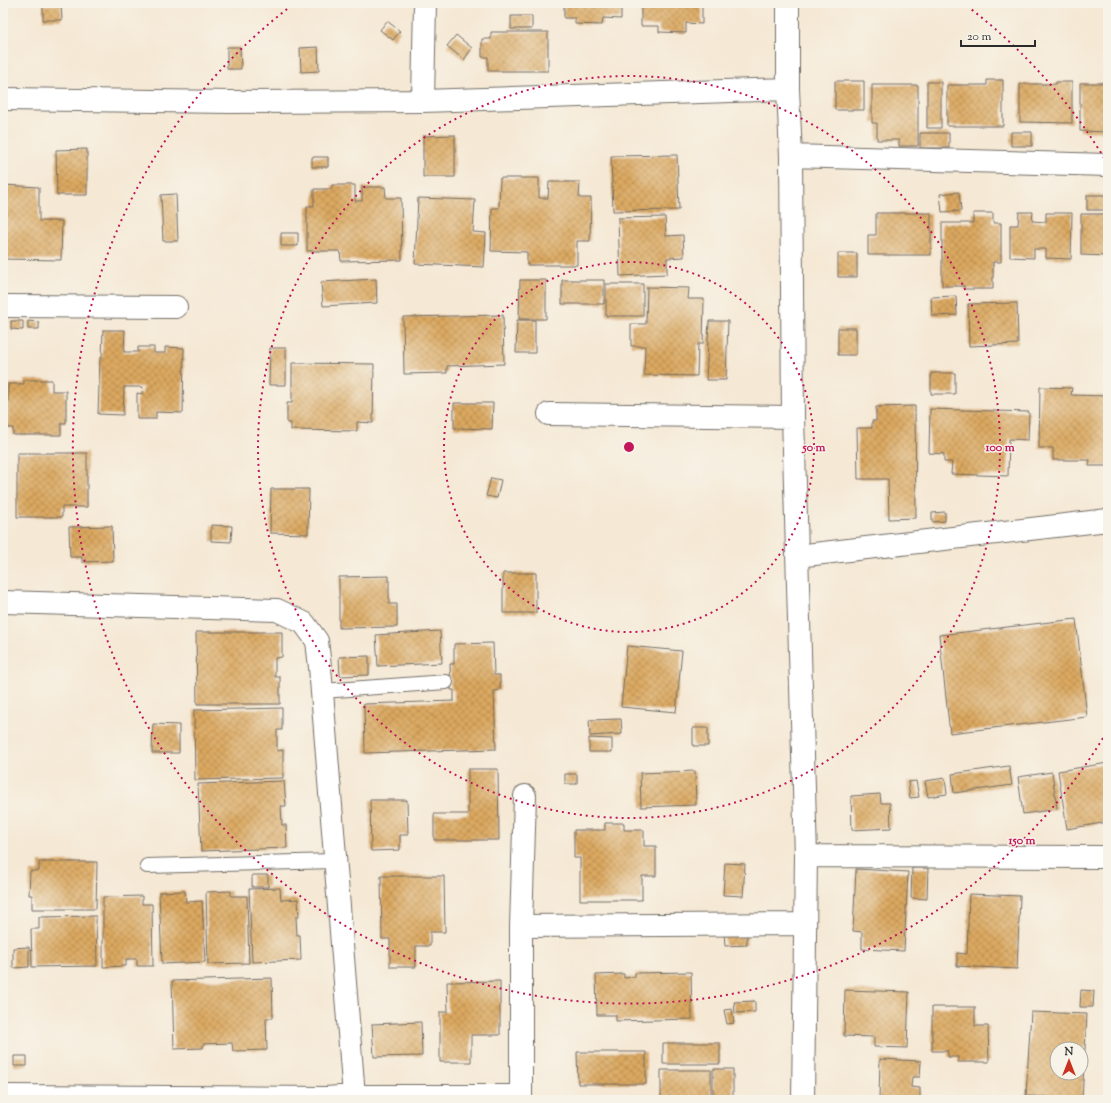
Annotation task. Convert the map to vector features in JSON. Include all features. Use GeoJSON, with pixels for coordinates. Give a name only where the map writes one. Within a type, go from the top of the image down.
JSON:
{"type":"FeatureCollection","features":[{"type":"Feature","properties":{"kind":"street"},"geometry":{"type":"LineString","coordinates":[[423,101],[425,3]]}},
{"type":"Feature","properties":{"kind":"street"},"geometry":{"type":"LineString","coordinates":[[788,3],[793,417],[806,856],[803,1100]]}},
{"type":"Feature","properties":{"kind":"street"},"geometry":{"type":"LineString","coordinates":[[3,99],[230,102],[423,101],[788,89]]}},
{"type":"Feature","properties":{"kind":"street"},"geometry":{"type":"LineString","coordinates":[[791,156],[1108,165]]}},
{"type":"Feature","properties":{"kind":"street"},"geometry":{"type":"LineString","coordinates":[[3,306],[176,307]]}},
{"type":"Feature","properties":{"kind":"street"},"geometry":{"type":"LineString","coordinates":[[549,414],[793,417]]}},
{"type":"Feature","properties":{"kind":"street"},"geometry":{"type":"LineString","coordinates":[[797,556],[1108,520]]}},
{"type":"Feature","properties":{"kind":"street"},"geometry":{"type":"LineString","coordinates":[[3,602],[278,610],[304,623],[317,642],[354,1096]]}},
{"type":"Feature","properties":{"kind":"street"},"geometry":{"type":"LineString","coordinates":[[3,1096],[326,1099],[354,1096],[521,1098],[521,926],[525,796]]}},
{"type":"Feature","properties":{"kind":"street"},"geometry":{"type":"LineString","coordinates":[[806,856],[1108,857]]}},
{"type":"Feature","properties":{"kind":"street"},"geometry":{"type":"LineString","coordinates":[[521,926],[805,924]]}},
{"type":"Feature","properties":{"kind":"lane"},"geometry":{"type":"LineString","coordinates":[[322,691],[446,682]]}},
{"type":"Feature","properties":{"kind":"lane"},"geometry":{"type":"LineString","coordinates":[[147,866],[335,861]]}},
{"type":"Feature","properties":{"kind":"building"},"geometry":{"type":"Polygon","coordinates":[[[564,3],[621,3],[621,19],[603,18],[602,25],[575,24],[575,18],[564,18],[564,3]]]}},
{"type":"Feature","properties":{"kind":"building"},"geometry":{"type":"Polygon","coordinates":[[[641,3],[702,3],[702,24],[686,23],[686,33],[659,32],[659,26],[641,26],[641,3]]]}},
{"type":"Feature","properties":{"kind":"building"},"geometry":{"type":"Polygon","coordinates":[[[61,4],[62,20],[43,20],[43,5],[61,4]]]}},
{"type":"Feature","properties":{"kind":"building"},"geometry":{"type":"Polygon","coordinates":[[[511,16],[532,16],[532,29],[511,29],[511,16]]]}},
{"type":"Feature","properties":{"kind":"building"},"geometry":{"type":"Polygon","coordinates":[[[387,21],[400,31],[393,40],[380,30],[387,21]]]}},
{"type":"Feature","properties":{"kind":"building"},"geometry":{"type":"Polygon","coordinates":[[[491,32],[548,32],[548,71],[488,71],[488,57],[482,57],[482,39],[491,39],[491,32]]]}},
{"type":"Feature","properties":{"kind":"building"},"geometry":{"type":"Polygon","coordinates":[[[456,35],[472,48],[464,60],[447,46],[456,35]]]}},
{"type":"Feature","properties":{"kind":"building"},"geometry":{"type":"Polygon","coordinates":[[[227,47],[240,47],[241,69],[227,69],[227,47]]]}},
{"type":"Feature","properties":{"kind":"building"},"geometry":{"type":"Polygon","coordinates":[[[318,47],[319,71],[301,72],[300,48],[318,47]]]}},
{"type":"Feature","properties":{"kind":"building"},"geometry":{"type":"Polygon","coordinates":[[[987,80],[1003,80],[1003,126],[947,126],[947,85],[987,85],[987,80]]]}},
{"type":"Feature","properties":{"kind":"building"},"geometry":{"type":"Polygon","coordinates":[[[835,81],[864,81],[864,110],[835,110],[835,81]]]}},
{"type":"Feature","properties":{"kind":"building"},"geometry":{"type":"Polygon","coordinates":[[[927,82],[941,82],[941,128],[927,128],[927,82]]]}},
{"type":"Feature","properties":{"kind":"building"},"geometry":{"type":"Polygon","coordinates":[[[1056,82],[1072,82],[1072,123],[1020,122],[1020,84],[1056,84],[1056,82]]]}},
{"type":"Feature","properties":{"kind":"building"},"geometry":{"type":"Polygon","coordinates":[[[1080,83],[1108,83],[1108,132],[1080,131],[1080,83]]]}},
{"type":"Feature","properties":{"kind":"building"},"geometry":{"type":"Polygon","coordinates":[[[872,85],[918,85],[918,146],[899,146],[899,140],[877,140],[877,123],[872,123],[872,85]]]}},
{"type":"Feature","properties":{"kind":"building"},"geometry":{"type":"Polygon","coordinates":[[[1011,132],[1032,132],[1032,146],[1011,146],[1011,132]]]}},
{"type":"Feature","properties":{"kind":"building"},"geometry":{"type":"Polygon","coordinates":[[[920,133],[949,133],[949,148],[920,148],[920,133]]]}},
{"type":"Feature","properties":{"kind":"building"},"geometry":{"type":"Polygon","coordinates":[[[455,135],[455,177],[423,177],[423,136],[455,135]]]}},
{"type":"Feature","properties":{"kind":"building"},"geometry":{"type":"Polygon","coordinates":[[[87,149],[87,195],[57,195],[56,150],[87,149]]]}},
{"type":"Feature","properties":{"kind":"building"},"geometry":{"type":"Polygon","coordinates":[[[677,155],[679,210],[613,211],[611,156],[677,155]]]}},
{"type":"Feature","properties":{"kind":"building"},"geometry":{"type":"Polygon","coordinates":[[[312,157],[328,157],[328,167],[312,167],[312,157]]]}},
{"type":"Feature","properties":{"kind":"building"},"geometry":{"type":"Polygon","coordinates":[[[500,178],[539,178],[539,198],[548,198],[549,182],[580,182],[579,198],[591,198],[590,241],[577,241],[577,265],[527,265],[527,252],[491,251],[492,208],[499,208],[500,178]]]}},
{"type":"Feature","properties":{"kind":"building"},"geometry":{"type":"Polygon","coordinates":[[[3,185],[39,187],[39,221],[62,221],[61,260],[3,259],[3,185]]]}},
{"type":"Feature","properties":{"kind":"building"},"geometry":{"type":"Polygon","coordinates":[[[332,185],[355,185],[355,201],[362,201],[362,187],[385,187],[386,198],[401,198],[402,260],[341,261],[340,251],[307,251],[307,206],[314,206],[314,189],[332,189],[332,185]]]}},
{"type":"Feature","properties":{"kind":"building"},"geometry":{"type":"Polygon","coordinates":[[[959,192],[961,211],[942,212],[940,194],[959,192]]]}},
{"type":"Feature","properties":{"kind":"building"},"geometry":{"type":"Polygon","coordinates":[[[176,194],[178,241],[163,241],[161,195],[176,194]]]}},
{"type":"Feature","properties":{"kind":"building"},"geometry":{"type":"Polygon","coordinates":[[[1087,195],[1106,195],[1106,210],[1087,210],[1087,195]]]}},
{"type":"Feature","properties":{"kind":"building"},"geometry":{"type":"Polygon","coordinates":[[[418,198],[475,200],[473,232],[486,233],[484,267],[415,264],[418,198]]]}},
{"type":"Feature","properties":{"kind":"building"},"geometry":{"type":"Polygon","coordinates":[[[1019,212],[1033,212],[1032,221],[1046,222],[1046,213],[1072,213],[1071,259],[1046,258],[1046,249],[1034,249],[1034,258],[1010,257],[1010,225],[1018,225],[1019,212]]]}},
{"type":"Feature","properties":{"kind":"building"},"geometry":{"type":"Polygon","coordinates":[[[876,213],[931,213],[931,255],[868,255],[868,235],[876,235],[876,213]]]}},
{"type":"Feature","properties":{"kind":"building"},"geometry":{"type":"Polygon","coordinates":[[[973,213],[993,213],[993,223],[1001,223],[1001,262],[993,262],[993,289],[964,289],[964,286],[942,286],[942,223],[973,223],[973,213]]]}},
{"type":"Feature","properties":{"kind":"building"},"geometry":{"type":"Polygon","coordinates":[[[1081,214],[1108,214],[1108,256],[1081,255],[1081,214]]]}},
{"type":"Feature","properties":{"kind":"building"},"geometry":{"type":"Polygon","coordinates":[[[665,217],[666,236],[683,235],[684,257],[667,258],[667,274],[620,276],[618,218],[665,217]]]}},
{"type":"Feature","properties":{"kind":"building"},"geometry":{"type":"Polygon","coordinates":[[[281,233],[298,233],[298,246],[281,246],[281,233]]]}},
{"type":"Feature","properties":{"kind":"building"},"geometry":{"type":"Polygon","coordinates":[[[838,253],[857,253],[857,277],[838,277],[838,253]]]}},
{"type":"Feature","properties":{"kind":"building"},"geometry":{"type":"Polygon","coordinates":[[[376,279],[377,303],[323,306],[321,282],[376,279]]]}},
{"type":"Feature","properties":{"kind":"building"},"geometry":{"type":"Polygon","coordinates":[[[520,280],[546,280],[546,319],[519,319],[520,280]]]}},
{"type":"Feature","properties":{"kind":"building"},"geometry":{"type":"Polygon","coordinates":[[[562,280],[604,280],[604,304],[562,304],[562,280]]]}},
{"type":"Feature","properties":{"kind":"building"},"geometry":{"type":"Polygon","coordinates":[[[606,284],[643,284],[643,316],[606,316],[606,284]]]}},
{"type":"Feature","properties":{"kind":"building"},"geometry":{"type":"Polygon","coordinates":[[[647,287],[689,288],[688,299],[704,299],[703,344],[698,344],[697,376],[644,375],[645,346],[631,346],[631,324],[646,324],[647,287]]]}},
{"type":"Feature","properties":{"kind":"building"},"geometry":{"type":"Polygon","coordinates":[[[956,296],[957,315],[932,316],[931,297],[956,296]]]}},
{"type":"Feature","properties":{"kind":"building"},"geometry":{"type":"Polygon","coordinates":[[[1017,303],[1018,344],[969,346],[968,304],[1017,303]]]}},
{"type":"Feature","properties":{"kind":"building"},"geometry":{"type":"Polygon","coordinates":[[[503,315],[504,364],[447,366],[447,373],[404,374],[403,317],[503,315]]]}},
{"type":"Feature","properties":{"kind":"building"},"geometry":{"type":"Polygon","coordinates":[[[517,320],[535,320],[535,353],[516,353],[517,320]]]}},
{"type":"Feature","properties":{"kind":"building"},"geometry":{"type":"Polygon","coordinates":[[[11,321],[23,321],[23,330],[11,329],[11,321]]]}},
{"type":"Feature","properties":{"kind":"building"},"geometry":{"type":"Polygon","coordinates":[[[28,321],[39,322],[39,329],[28,329],[28,321]]]}},
{"type":"Feature","properties":{"kind":"building"},"geometry":{"type":"Polygon","coordinates":[[[709,321],[728,321],[726,380],[706,380],[709,321]]]}},
{"type":"Feature","properties":{"kind":"building"},"geometry":{"type":"Polygon","coordinates":[[[838,328],[856,328],[856,355],[838,355],[838,328]]]}},
{"type":"Feature","properties":{"kind":"building"},"geometry":{"type":"Polygon","coordinates":[[[103,330],[125,330],[124,352],[138,352],[138,347],[154,347],[154,353],[165,353],[165,347],[184,348],[183,413],[156,412],[156,419],[137,419],[137,393],[142,394],[143,387],[124,387],[123,415],[98,414],[100,358],[102,358],[103,330]]]}},
{"type":"Feature","properties":{"kind":"building"},"geometry":{"type":"Polygon","coordinates":[[[270,348],[286,348],[286,385],[269,385],[270,348]]]}},
{"type":"Feature","properties":{"kind":"building"},"geometry":{"type":"Polygon","coordinates":[[[292,363],[374,364],[373,423],[357,422],[357,431],[291,430],[291,423],[287,423],[287,403],[292,403],[292,363]]]}},
{"type":"Feature","properties":{"kind":"building"},"geometry":{"type":"Polygon","coordinates":[[[931,373],[955,373],[955,394],[931,394],[931,373]]]}},
{"type":"Feature","properties":{"kind":"building"},"geometry":{"type":"Polygon","coordinates":[[[24,380],[52,380],[52,391],[66,391],[66,423],[61,423],[61,435],[13,435],[13,428],[8,428],[8,384],[24,384],[24,380]]]}},
{"type":"Feature","properties":{"kind":"building"},"geometry":{"type":"Polygon","coordinates":[[[1040,387],[1072,388],[1071,395],[1108,396],[1108,466],[1089,466],[1090,460],[1053,460],[1053,448],[1039,448],[1040,387]]]}},
{"type":"Feature","properties":{"kind":"building"},"geometry":{"type":"Polygon","coordinates":[[[454,403],[493,403],[492,429],[454,428],[454,403]]]}},
{"type":"Feature","properties":{"kind":"building"},"geometry":{"type":"Polygon","coordinates":[[[915,406],[916,518],[889,519],[888,479],[858,479],[857,428],[872,428],[872,421],[876,421],[876,407],[915,406]]]}},
{"type":"Feature","properties":{"kind":"building"},"geometry":{"type":"Polygon","coordinates":[[[4,407],[5,435],[3,435],[4,407]]]}},
{"type":"Feature","properties":{"kind":"building"},"geometry":{"type":"Polygon","coordinates":[[[930,409],[1029,412],[1028,440],[1009,439],[1008,476],[951,474],[952,462],[944,462],[944,454],[929,453],[930,409]]]}},
{"type":"Feature","properties":{"kind":"building"},"geometry":{"type":"Polygon","coordinates":[[[17,453],[87,453],[87,507],[62,507],[62,517],[17,517],[17,453]]]}},
{"type":"Feature","properties":{"kind":"building"},"geometry":{"type":"Polygon","coordinates":[[[491,478],[501,480],[497,498],[486,496],[491,478]]]}},
{"type":"Feature","properties":{"kind":"building"},"geometry":{"type":"Polygon","coordinates":[[[271,489],[309,489],[308,534],[270,533],[271,489]]]}},
{"type":"Feature","properties":{"kind":"building"},"geometry":{"type":"Polygon","coordinates":[[[945,512],[945,521],[932,522],[932,513],[945,512]]]}},
{"type":"Feature","properties":{"kind":"building"},"geometry":{"type":"Polygon","coordinates":[[[211,525],[232,526],[231,542],[211,541],[211,525]]]}},
{"type":"Feature","properties":{"kind":"building"},"geometry":{"type":"Polygon","coordinates":[[[112,526],[113,561],[82,562],[82,557],[70,557],[69,527],[112,526]]]}},
{"type":"Feature","properties":{"kind":"building"},"geometry":{"type":"Polygon","coordinates":[[[503,573],[536,573],[536,613],[503,613],[503,573]]]}},
{"type":"Feature","properties":{"kind":"building"},"geometry":{"type":"Polygon","coordinates":[[[389,576],[389,604],[397,604],[397,627],[339,628],[339,577],[389,576]]]}},
{"type":"Feature","properties":{"kind":"building"},"geometry":{"type":"Polygon","coordinates":[[[1076,619],[1087,717],[950,733],[939,635],[1076,619]]]}},
{"type":"Feature","properties":{"kind":"building"},"geometry":{"type":"Polygon","coordinates":[[[440,631],[442,663],[378,666],[376,635],[440,631]]]}},
{"type":"Feature","properties":{"kind":"building"},"geometry":{"type":"Polygon","coordinates":[[[196,632],[282,632],[282,657],[275,658],[275,677],[280,677],[280,704],[197,704],[196,632]]]}},
{"type":"Feature","properties":{"kind":"building"},"geometry":{"type":"Polygon","coordinates":[[[493,643],[494,675],[500,675],[500,690],[494,691],[496,749],[365,753],[364,704],[454,701],[454,690],[451,690],[450,664],[454,664],[454,644],[493,643]]]}},
{"type":"Feature","properties":{"kind":"building"},"geometry":{"type":"Polygon","coordinates":[[[627,646],[682,651],[676,712],[621,707],[627,646]]]}},
{"type":"Feature","properties":{"kind":"building"},"geometry":{"type":"Polygon","coordinates":[[[369,656],[369,675],[340,676],[339,657],[369,656]]]}},
{"type":"Feature","properties":{"kind":"building"},"geometry":{"type":"Polygon","coordinates":[[[282,708],[282,730],[277,730],[277,751],[283,750],[283,778],[195,780],[194,710],[282,708]]]}},
{"type":"Feature","properties":{"kind":"building"},"geometry":{"type":"Polygon","coordinates":[[[621,719],[622,734],[590,736],[589,720],[621,719]]]}},
{"type":"Feature","properties":{"kind":"building"},"geometry":{"type":"Polygon","coordinates":[[[153,724],[179,725],[179,753],[152,753],[153,724]]]}},
{"type":"Feature","properties":{"kind":"building"},"geometry":{"type":"Polygon","coordinates":[[[693,728],[708,728],[708,746],[693,746],[693,728]]]}},
{"type":"Feature","properties":{"kind":"building"},"geometry":{"type":"Polygon","coordinates":[[[589,738],[612,739],[612,752],[589,752],[589,738]]]}},
{"type":"Feature","properties":{"kind":"building"},"geometry":{"type":"Polygon","coordinates":[[[1108,763],[1108,822],[1067,829],[1058,771],[1108,763]]]}},
{"type":"Feature","properties":{"kind":"building"},"geometry":{"type":"Polygon","coordinates":[[[1009,766],[1012,785],[954,793],[952,774],[1009,766]]]}},
{"type":"Feature","properties":{"kind":"building"},"geometry":{"type":"Polygon","coordinates":[[[468,769],[498,769],[499,840],[434,840],[434,814],[468,814],[468,769]]]}},
{"type":"Feature","properties":{"kind":"building"},"geometry":{"type":"Polygon","coordinates":[[[695,771],[696,805],[641,807],[640,773],[695,771]]]}},
{"type":"Feature","properties":{"kind":"building"},"geometry":{"type":"Polygon","coordinates":[[[1052,772],[1057,809],[1023,814],[1018,777],[1052,772]]]}},
{"type":"Feature","properties":{"kind":"building"},"geometry":{"type":"Polygon","coordinates":[[[565,774],[577,774],[577,784],[565,784],[565,774]]]}},
{"type":"Feature","properties":{"kind":"building"},"geometry":{"type":"Polygon","coordinates":[[[945,778],[947,794],[928,797],[925,781],[945,778]]]}},
{"type":"Feature","properties":{"kind":"building"},"geometry":{"type":"Polygon","coordinates":[[[284,781],[286,806],[281,806],[282,825],[286,825],[287,848],[201,851],[198,784],[284,781]]]}},
{"type":"Feature","properties":{"kind":"building"},"geometry":{"type":"Polygon","coordinates":[[[916,781],[919,797],[910,798],[908,782],[916,781]]]}},
{"type":"Feature","properties":{"kind":"building"},"geometry":{"type":"Polygon","coordinates":[[[880,794],[881,803],[890,803],[891,828],[852,830],[851,796],[880,794]]]}},
{"type":"Feature","properties":{"kind":"building"},"geometry":{"type":"Polygon","coordinates":[[[370,800],[407,800],[408,835],[400,835],[400,850],[371,851],[370,800]]]}},
{"type":"Feature","properties":{"kind":"building"},"geometry":{"type":"Polygon","coordinates":[[[605,823],[624,823],[624,830],[644,830],[644,846],[656,846],[656,876],[642,876],[642,900],[580,900],[580,858],[574,858],[574,830],[605,830],[605,823]]]}},
{"type":"Feature","properties":{"kind":"building"},"geometry":{"type":"Polygon","coordinates":[[[39,862],[97,862],[96,909],[32,909],[32,895],[29,895],[30,871],[39,871],[39,862]]]}},
{"type":"Feature","properties":{"kind":"building"},"geometry":{"type":"Polygon","coordinates":[[[725,863],[745,864],[743,896],[723,895],[725,863]]]}},
{"type":"Feature","properties":{"kind":"building"},"geometry":{"type":"Polygon","coordinates":[[[912,868],[928,868],[927,899],[911,898],[912,868]]]}},
{"type":"Feature","properties":{"kind":"building"},"geometry":{"type":"Polygon","coordinates":[[[856,869],[908,872],[904,951],[862,949],[862,932],[853,931],[856,869]]]}},
{"type":"Feature","properties":{"kind":"building"},"geometry":{"type":"Polygon","coordinates":[[[252,875],[268,875],[268,887],[252,887],[252,875]]]}},
{"type":"Feature","properties":{"kind":"building"},"geometry":{"type":"Polygon","coordinates":[[[381,876],[444,876],[445,932],[430,932],[430,946],[416,946],[416,967],[390,967],[390,939],[382,939],[381,876]]]}},
{"type":"Feature","properties":{"kind":"building"},"geometry":{"type":"Polygon","coordinates":[[[280,888],[281,900],[298,899],[299,917],[296,917],[297,935],[300,935],[301,960],[252,962],[249,889],[280,888]]]}},
{"type":"Feature","properties":{"kind":"building"},"geometry":{"type":"Polygon","coordinates":[[[185,891],[186,902],[202,901],[205,962],[162,964],[159,892],[185,891]]]}},
{"type":"Feature","properties":{"kind":"building"},"geometry":{"type":"Polygon","coordinates":[[[231,891],[231,896],[247,896],[249,963],[208,964],[206,892],[231,891]]]}},
{"type":"Feature","properties":{"kind":"building"},"geometry":{"type":"Polygon","coordinates":[[[969,894],[1020,896],[1017,969],[957,966],[957,953],[967,954],[969,894]]]}},
{"type":"Feature","properties":{"kind":"building"},"geometry":{"type":"Polygon","coordinates":[[[142,896],[142,904],[152,904],[153,966],[137,966],[137,959],[126,959],[126,966],[103,967],[103,897],[142,896]]]}},
{"type":"Feature","properties":{"kind":"building"},"geometry":{"type":"Polygon","coordinates":[[[96,916],[97,966],[32,967],[31,929],[39,929],[39,917],[96,916]]]}},
{"type":"Feature","properties":{"kind":"building"},"geometry":{"type":"Polygon","coordinates":[[[747,931],[747,945],[725,946],[724,932],[747,931]]]}},
{"type":"Feature","properties":{"kind":"building"},"geometry":{"type":"Polygon","coordinates":[[[29,947],[29,967],[13,968],[13,948],[29,947]]]}},
{"type":"Feature","properties":{"kind":"building"},"geometry":{"type":"Polygon","coordinates":[[[691,972],[692,1019],[616,1021],[616,1015],[597,1015],[596,975],[624,974],[624,978],[635,977],[635,973],[691,972]]]}},
{"type":"Feature","properties":{"kind":"building"},"geometry":{"type":"Polygon","coordinates":[[[272,978],[273,1018],[266,1018],[267,1050],[233,1051],[232,1043],[203,1044],[203,1048],[174,1049],[172,981],[272,978]]]}},
{"type":"Feature","properties":{"kind":"building"},"geometry":{"type":"Polygon","coordinates":[[[500,981],[500,1035],[471,1035],[471,1062],[440,1062],[440,1012],[448,1012],[447,982],[500,981]]]}},
{"type":"Feature","properties":{"kind":"building"},"geometry":{"type":"Polygon","coordinates":[[[845,990],[909,992],[907,1048],[874,1047],[874,1037],[844,1036],[845,990]]]}},
{"type":"Feature","properties":{"kind":"building"},"geometry":{"type":"Polygon","coordinates":[[[1081,990],[1094,991],[1093,1007],[1080,1007],[1081,990]]]}},
{"type":"Feature","properties":{"kind":"building"},"geometry":{"type":"Polygon","coordinates":[[[755,1001],[755,1012],[735,1013],[734,1002],[755,1001]]]}},
{"type":"Feature","properties":{"kind":"building"},"geometry":{"type":"Polygon","coordinates":[[[932,1007],[975,1007],[975,1026],[988,1026],[989,1062],[958,1062],[958,1057],[948,1057],[948,1051],[932,1051],[932,1007]]]}},
{"type":"Feature","properties":{"kind":"building"},"geometry":{"type":"Polygon","coordinates":[[[732,1009],[734,1023],[727,1024],[724,1010],[732,1009]]]}},
{"type":"Feature","properties":{"kind":"building"},"geometry":{"type":"Polygon","coordinates":[[[1031,1012],[1087,1014],[1085,1041],[1049,1041],[1049,1081],[1083,1081],[1082,1099],[1026,1096],[1031,1012]]]}},
{"type":"Feature","properties":{"kind":"building"},"geometry":{"type":"Polygon","coordinates":[[[421,1022],[422,1056],[374,1057],[372,1024],[421,1022]]]}},
{"type":"Feature","properties":{"kind":"building"},"geometry":{"type":"Polygon","coordinates":[[[663,1043],[720,1043],[720,1064],[663,1064],[663,1043]]]}},
{"type":"Feature","properties":{"kind":"building"},"geometry":{"type":"Polygon","coordinates":[[[577,1052],[646,1052],[646,1084],[578,1084],[577,1052]]]}},
{"type":"Feature","properties":{"kind":"building"},"geometry":{"type":"Polygon","coordinates":[[[14,1056],[27,1056],[27,1066],[14,1066],[14,1056]]]}},
{"type":"Feature","properties":{"kind":"building"},"geometry":{"type":"Polygon","coordinates":[[[880,1059],[921,1061],[920,1077],[912,1077],[911,1087],[920,1088],[920,1100],[879,1100],[880,1059]]]}},
{"type":"Feature","properties":{"kind":"building"},"geometry":{"type":"Polygon","coordinates":[[[713,1069],[733,1069],[733,1100],[713,1100],[713,1069]]]}},
{"type":"Feature","properties":{"kind":"building"},"geometry":{"type":"Polygon","coordinates":[[[661,1070],[711,1070],[711,1100],[661,1100],[661,1070]]]}},
{"type":"Feature","properties":{"kind":"building"},"geometry":{"type":"Polygon","coordinates":[[[645,1097],[645,1100],[596,1100],[596,1099],[645,1097]]]}}]}
